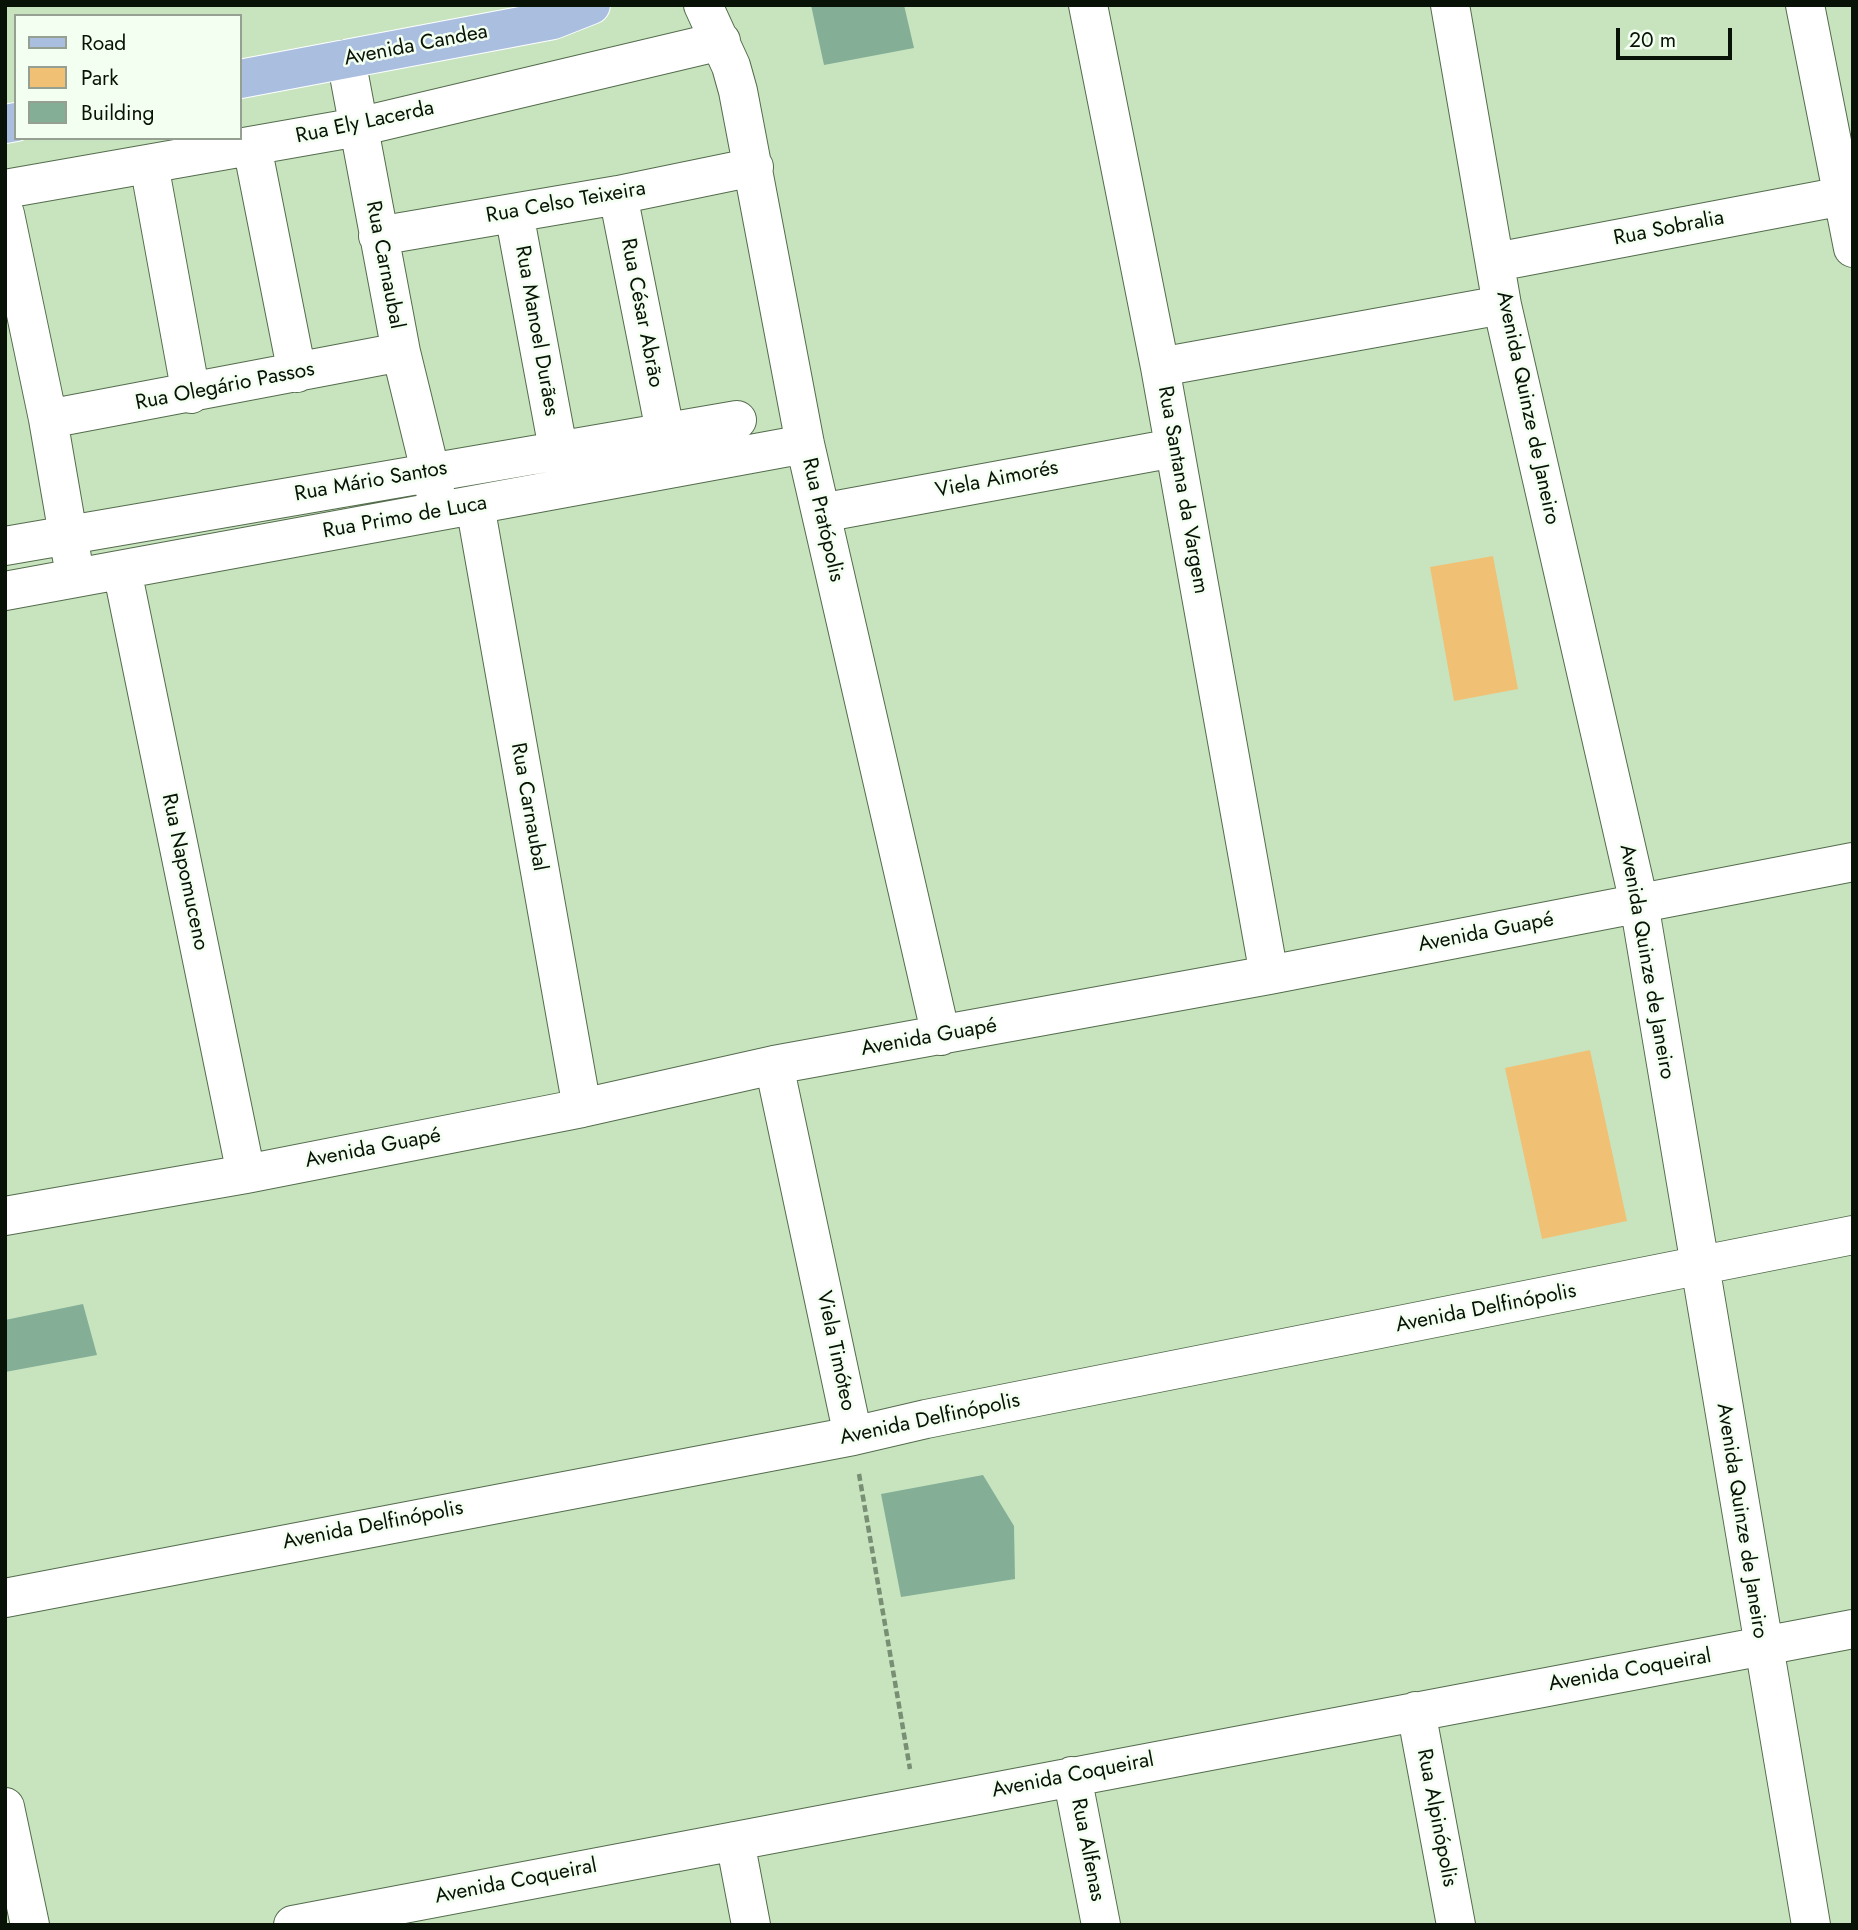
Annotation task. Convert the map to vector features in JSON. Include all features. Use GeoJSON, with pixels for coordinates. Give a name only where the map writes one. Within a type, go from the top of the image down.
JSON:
{"type":"FeatureCollection","features":[{"type":"Feature","properties":{"kind":"main road","name":"Avenida Candea"},"geometry":{"type":"LineString","coordinates":[[242,79],[553,20],[591,5]]}},
{"type":"Feature","properties":{"kind":"street","name":"Rua Pratópolis"},"geometry":{"type":"LineString","coordinates":[[703,5],[732,66],[754,167],[805,444],[941,1036]]}},
{"type":"Feature","properties":{"kind":"street","name":"Rua Santana da Vargem"},"geometry":{"type":"LineString","coordinates":[[1088,5],[1160,367],[1269,975]]}},
{"type":"Feature","properties":{"kind":"street","name":"Avenida Quinze de Janeiro"},"geometry":{"type":"LineString","coordinates":[[1450,5],[1502,305],[1639,903],[1762,1647],[1811,1925]]}},
{"type":"Feature","properties":{"kind":"street"},"geometry":{"type":"LineString","coordinates":[[1805,5],[1853,248]]}},
{"type":"Feature","properties":{"kind":"street","name":"Rua Ely Lacerda"},"geometry":{"type":"LineString","coordinates":[[5,189],[358,127],[721,41]]}},
{"type":"Feature","properties":{"kind":"street","name":"Rua Carnaubal"},"geometry":{"type":"LineString","coordinates":[[346,59],[401,352],[430,472],[457,508],[582,1108]]}},
{"type":"Feature","properties":{"kind":"street"},"geometry":{"type":"LineString","coordinates":[[252,146],[297,373]]}},
{"type":"Feature","properties":{"kind":"street"},"geometry":{"type":"LineString","coordinates":[[149,164],[191,394]]}},
{"type":"Feature","properties":{"kind":"street","name":"Rua Celso Teixeira"},"geometry":{"type":"LineString","coordinates":[[378,236],[618,195],[754,167]]}},
{"type":"Feature","properties":{"kind":"street","name":"Rua César Abrão"},"geometry":{"type":"LineString","coordinates":[[618,195],[665,431]]}},
{"type":"Feature","properties":{"kind":"street","name":"Rua Sobralia"},"geometry":{"type":"LineString","coordinates":[[1496,262],[1843,196]]}},
{"type":"Feature","properties":{"kind":"street","name":"Rua Manoel Durães"},"geometry":{"type":"LineString","coordinates":[[514,213],[558,449]]}},
{"type":"Feature","properties":{"kind":"street"},"geometry":{"type":"LineString","coordinates":[[5,214],[14,295],[48,419],[75,578]]}},
{"type":"Feature","properties":{"kind":"street"},"geometry":{"type":"LineString","coordinates":[[1160,367],[1502,305]]}},
{"type":"Feature","properties":{"kind":"street","name":"Rua Olegário Passos"},"geometry":{"type":"LineString","coordinates":[[48,419],[191,394],[401,352]]}},
{"type":"Feature","properties":{"kind":"street","name":"Rua Mário Santos"},"geometry":{"type":"LineString","coordinates":[[5,546],[737,420]]}},
{"type":"Feature","properties":{"kind":"street","name":"Rua Primo de Luca"},"geometry":{"type":"LineString","coordinates":[[5,591],[805,444]]}},
{"type":"Feature","properties":{"kind":"street","name":"Viela Aimorés"},"geometry":{"type":"LineString","coordinates":[[821,513],[1174,448]]}},
{"type":"Feature","properties":{"kind":"street","name":"Rua Napomuceno"},"geometry":{"type":"LineString","coordinates":[[122,570],[246,1174]]}},
{"type":"Feature","properties":{"kind":"street","name":"Avenida Guapé"},"geometry":{"type":"LineString","coordinates":[[5,1216],[246,1174],[582,1108],[774,1065],[1269,975],[1853,862]]}},
{"type":"Feature","properties":{"kind":"street","name":"Viela Timóteo"},"geometry":{"type":"LineString","coordinates":[[774,1065],[853,1436]]}},
{"type":"Feature","properties":{"kind":"street","name":"Avenida Delfinópolis"},"geometry":{"type":"LineString","coordinates":[[5,1598],[853,1436],[926,1419],[1853,1235]]}},
{"type":"Feature","properties":{"kind":"street","name":"Avenida Coqueiral"},"geometry":{"type":"LineString","coordinates":[[293,1925],[380,1917],[916,1804],[1853,1629]]}},
{"type":"Feature","properties":{"kind":"street","name":"Rua Alpinópolis"},"geometry":{"type":"LineString","coordinates":[[1416,1711],[1456,1925]]}},
{"type":"Feature","properties":{"kind":"street","name":"Rua Alfenas"},"geometry":{"type":"LineString","coordinates":[[1072,1776],[1101,1925]]}},
{"type":"Feature","properties":{"kind":"street"},"geometry":{"type":"LineString","coordinates":[[5,1807],[30,1925]]}},
{"type":"Feature","properties":{"kind":"street"},"geometry":{"type":"LineString","coordinates":[[735,1841],[751,1925]]}},
{"type":"Feature","properties":{"kind":"path","name":"Viela Timóteo"},"geometry":{"type":"LineString","coordinates":[[853,1436],[916,1804]]}},
{"type":"Feature","properties":{"kind":"green space"},"geometry":{"type":"Polygon","coordinates":[[[1493,556],[1518,689],[1454,701],[1430,567],[1493,556]]]}},
{"type":"Feature","properties":{"kind":"green space"},"geometry":{"type":"Polygon","coordinates":[[[1590,1050],[1627,1221],[1542,1239],[1505,1068],[1590,1050]]]}},
{"type":"Feature","properties":{"kind":"building"},"geometry":{"type":"Polygon","coordinates":[[[811,5],[904,5],[914,48],[824,65],[811,5]]]}},
{"type":"Feature","properties":{"kind":"building"},"geometry":{"type":"Polygon","coordinates":[[[83,1304],[97,1355],[5,1372],[5,1320],[83,1304]]]}},
{"type":"Feature","properties":{"kind":"building"},"geometry":{"type":"Polygon","coordinates":[[[983,1475],[1014,1526],[1015,1579],[901,1597],[881,1494],[983,1475]]]}}]}
